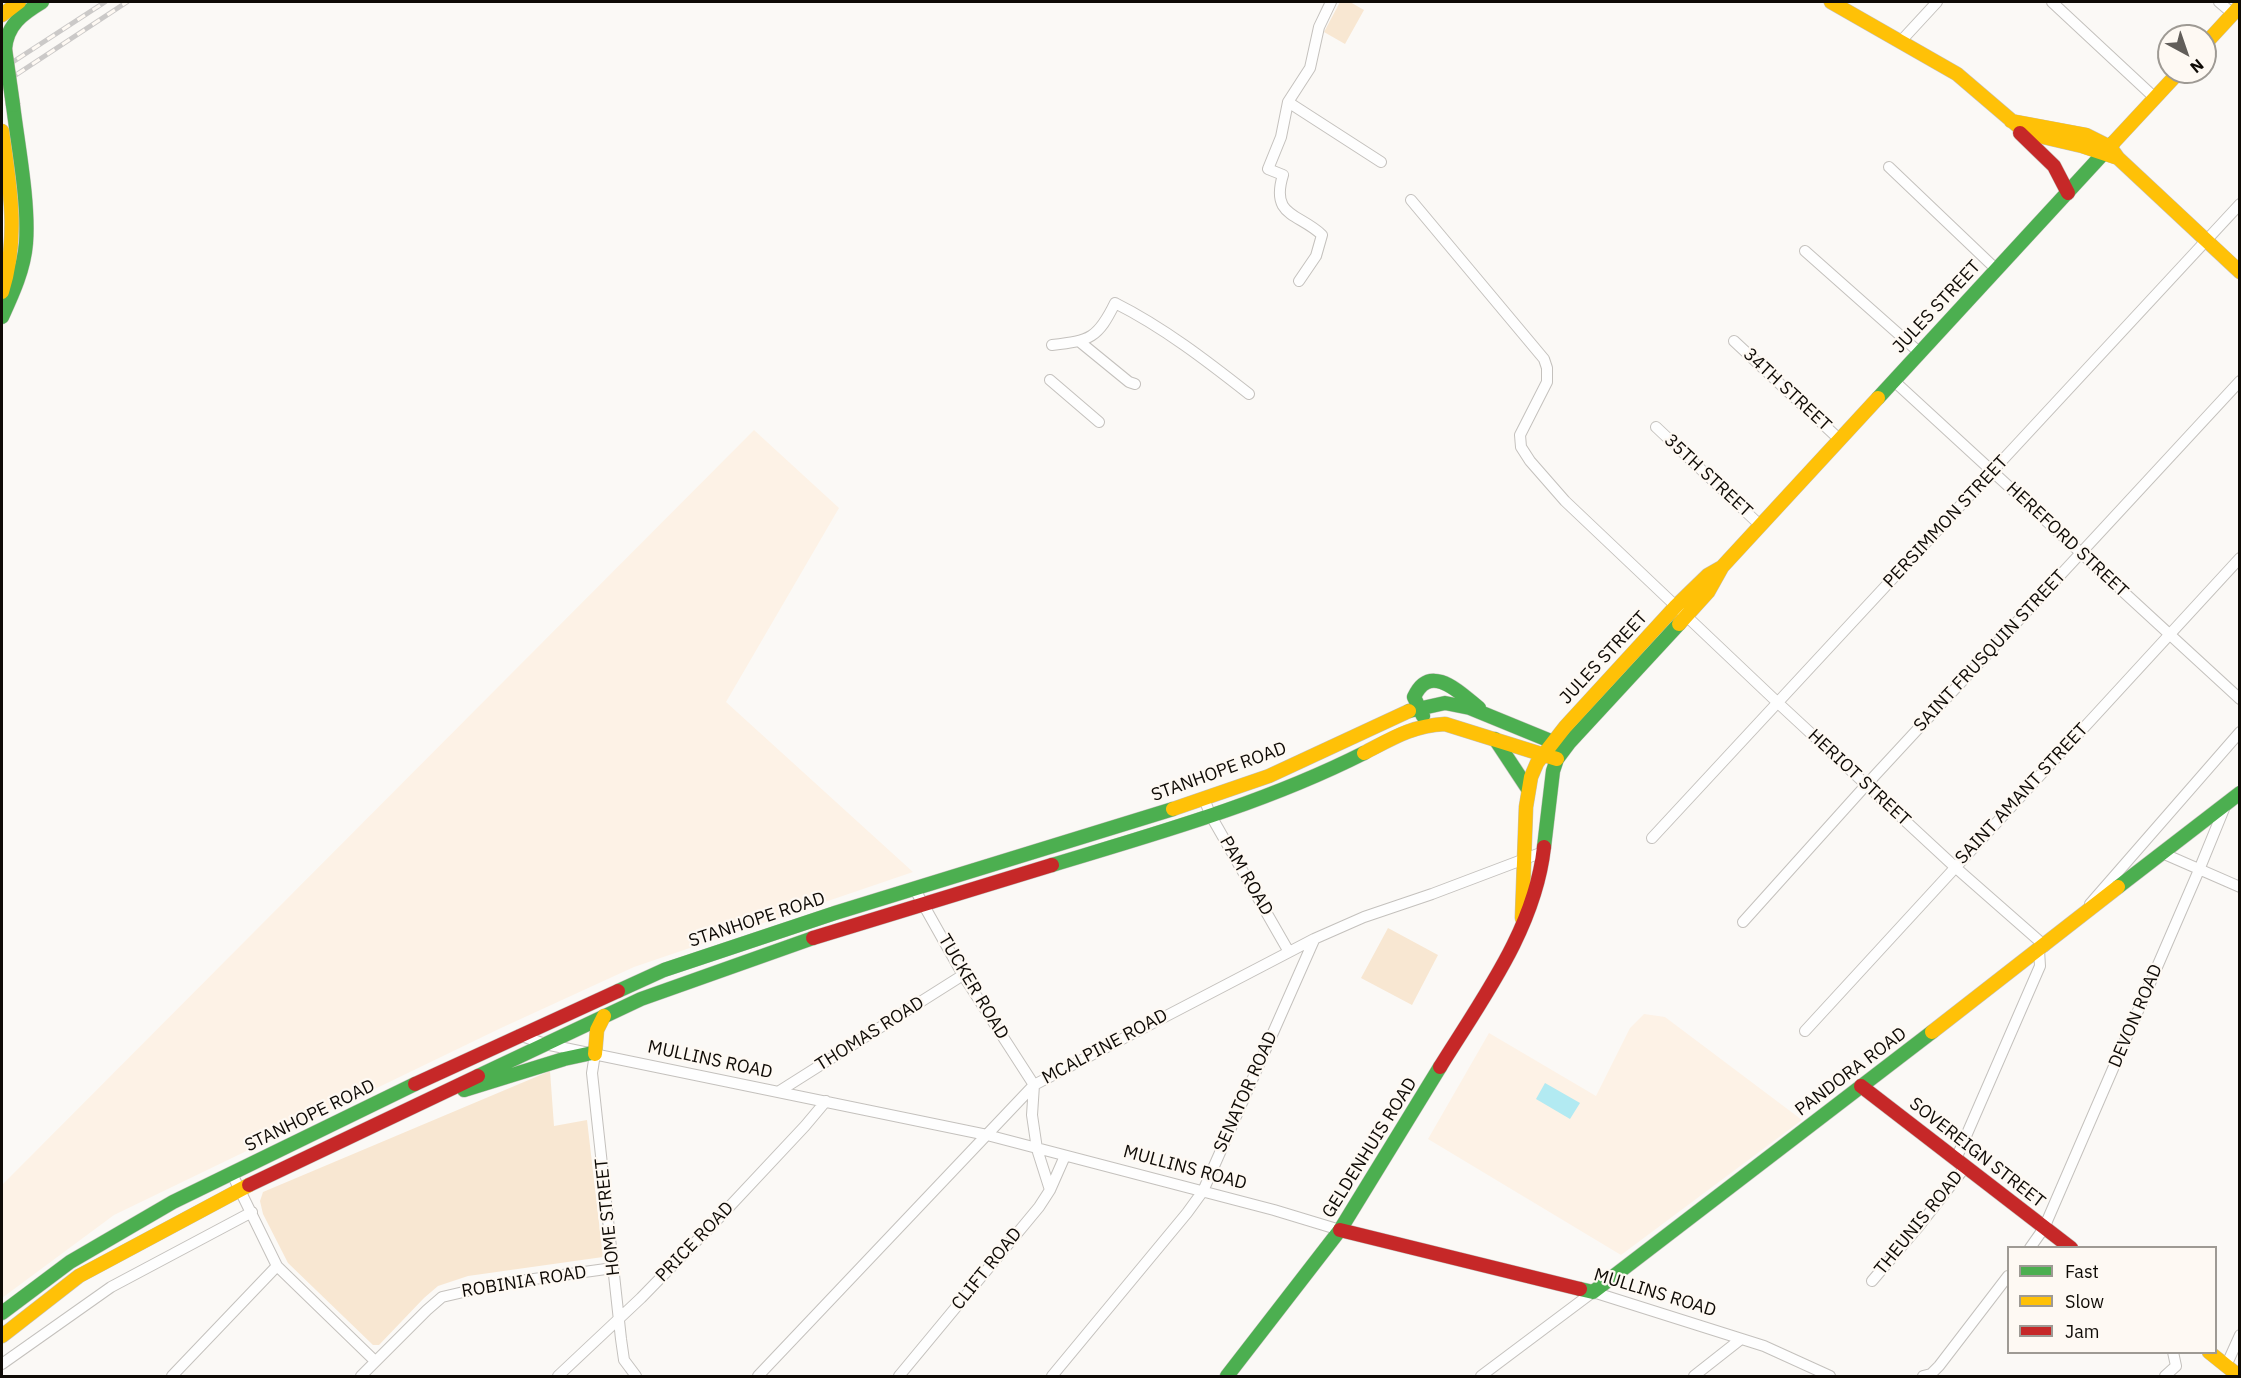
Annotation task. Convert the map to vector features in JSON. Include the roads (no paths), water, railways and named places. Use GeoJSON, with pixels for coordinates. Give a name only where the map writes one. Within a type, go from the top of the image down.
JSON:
{"type":"FeatureCollection","features":[{"type":"Feature","properties":{"kind":"main road"},"geometry":{"type":"LineString","coordinates":[[2,316],[14,291],[26,242],[24,195],[4,49],[4,34],[9,10],[42,2]]}},
{"type":"Feature","properties":{"kind":"main road"},"geometry":{"type":"LineString","coordinates":[[1831,2],[1957,74],[2014,125],[2028,142],[2054,166],[2068,194]]}},
{"type":"Feature","properties":{"kind":"main road"},"geometry":{"type":"LineString","coordinates":[[2217,31],[2236,10]]}},
{"type":"Feature","properties":{"kind":"main road","name":"JULES STREET"},"geometry":{"type":"LineString","coordinates":[[1558,750],[1681,611],[1708,592],[1722,567],[2068,194],[2110,153],[2168,84]]}},
{"type":"Feature","properties":{"kind":"main road"},"geometry":{"type":"LineString","coordinates":[[2014,125],[2035,137],[2110,153],[2240,272]]}},
{"type":"Feature","properties":{"kind":"main road"},"geometry":{"type":"LineString","coordinates":[[2,131],[14,230],[11,264],[2,292]]}},
{"type":"Feature","properties":{"kind":"main road"},"geometry":{"type":"LineString","coordinates":[[1429,725],[1418,709],[1414,697],[1422,683],[1434,680],[1449,685],[1490,717]]}},
{"type":"Feature","properties":{"kind":"main road","name":"STANHOPE ROAD"},"geometry":{"type":"LineString","coordinates":[[2,1313],[70,1262],[133,1224],[519,1035],[664,970],[914,888],[1204,799],[1280,771],[1384,722],[1418,709],[1445,703],[1470,708],[1558,750]]}},
{"type":"Feature","properties":{"kind":"main road","name":"STANHOPE ROAD"},"geometry":{"type":"LineString","coordinates":[[2,1336],[80,1276],[141,1240],[240,1189],[414,1105],[641,999],[702,975],[1211,816],[1321,775],[1411,729],[1445,724],[1543,755],[1558,750]]}},
{"type":"Feature","properties":{"kind":"main road"},"geometry":{"type":"LineString","coordinates":[[1495,739],[1528,789]]}},
{"type":"Feature","properties":{"kind":"main road","name":"GELDENHUIS ROAD"},"geometry":{"type":"LineString","coordinates":[[1227,1377],[1340,1230],[1499,972],[1534,896],[1543,852],[1549,792],[1558,750]]}},
{"type":"Feature","properties":{"kind":"main road","name":"GELDENHUIS ROAD"},"geometry":{"type":"LineString","coordinates":[[1522,926],[1528,789],[1533,770],[1543,755]]}},
{"type":"Feature","properties":{"kind":"main road"},"geometry":{"type":"LineString","coordinates":[[1280,771],[1284,790]]}},
{"type":"Feature","properties":{"kind":"main road","name":"PANDORA ROAD"},"geometry":{"type":"LineString","coordinates":[[1593,1292],[2042,948],[2240,793]]}},
{"type":"Feature","properties":{"kind":"main road"},"geometry":{"type":"LineString","coordinates":[[990,865],[995,883]]}},
{"type":"Feature","properties":{"kind":"main road"},"geometry":{"type":"LineString","coordinates":[[414,1105],[564,1059],[593,1054],[597,1030],[604,1017]]}},
{"type":"Feature","properties":{"kind":"main road","name":"SOVEREIGN STREET"},"geometry":{"type":"LineString","coordinates":[[1861,1086],[2068,1246]]}},
{"type":"Feature","properties":{"kind":"main road","name":"MULLINS ROAD"},"geometry":{"type":"LineString","coordinates":[[1340,1230],[1458,1258],[1520,1276],[1593,1292]]}},
{"type":"Feature","properties":{"kind":"main road"},"geometry":{"type":"LineString","coordinates":[[70,1262],[80,1276]]}},
{"type":"Feature","properties":{"kind":"main road"},"geometry":{"type":"LineString","coordinates":[[2210,1354],[2239,1377]]}},
{"type":"Feature","properties":{"kind":"street"},"geometry":{"type":"LineString","coordinates":[[1299,281],[1316,255],[1322,235],[1286,210],[1280,199],[1279,189],[1283,175],[1268,169],[1281,137],[1288,102],[1310,68],[1319,27],[1331,2]]}},
{"type":"Feature","properties":{"kind":"street"},"geometry":{"type":"LineString","coordinates":[[1901,41],[1937,2]]}},
{"type":"Feature","properties":{"kind":"street"},"geometry":{"type":"LineString","coordinates":[[2052,2],[2155,98]]}},
{"type":"Feature","properties":{"kind":"street"},"geometry":{"type":"LineString","coordinates":[[2219,2],[2236,10]]}},
{"type":"Feature","properties":{"kind":"street"},"geometry":{"type":"LineString","coordinates":[[1288,102],[1381,162]]}},
{"type":"Feature","properties":{"kind":"street"},"geometry":{"type":"LineString","coordinates":[[1889,167],[1997,270]]}},
{"type":"Feature","properties":{"kind":"street","name":"HERIOT STREET"},"geometry":{"type":"LineString","coordinates":[[1411,200],[1544,359],[1547,368],[1547,382],[1520,435],[1523,453],[1565,501],[2042,948]]}},
{"type":"Feature","properties":{"kind":"street","name":"PERSIMMON STREET"},"geometry":{"type":"LineString","coordinates":[[1652,838],[2240,204]]}},
{"type":"Feature","properties":{"kind":"street"},"geometry":{"type":"LineString","coordinates":[[1805,252],[1920,353]]}},
{"type":"Feature","properties":{"kind":"street"},"geometry":{"type":"LineString","coordinates":[[1052,345],[1080,342],[1091,338],[1106,320],[1115,303],[1148,319],[1160,330],[1212,364],[1249,394]]}},
{"type":"Feature","properties":{"kind":"street","name":"34TH STREET"},"geometry":{"type":"LineString","coordinates":[[1734,341],[1839,440]]}},
{"type":"Feature","properties":{"kind":"street"},"geometry":{"type":"LineString","coordinates":[[1080,342],[1129,382],[1135,384]]}},
{"type":"Feature","properties":{"kind":"street"},"geometry":{"type":"LineString","coordinates":[[1050,380],[1099,422]]}},
{"type":"Feature","properties":{"kind":"street","name":"HEREFORD STREET"},"geometry":{"type":"LineString","coordinates":[[1894,381],[2240,699]]}},
{"type":"Feature","properties":{"kind":"street","name":"SAINT FRUSQUIN STREET"},"geometry":{"type":"LineString","coordinates":[[1743,922],[1867,784],[2240,381]]}},
{"type":"Feature","properties":{"kind":"street","name":"35TH STREET"},"geometry":{"type":"LineString","coordinates":[[1656,427],[1761,526]]}},
{"type":"Feature","properties":{"kind":"street","name":"SAINT AMANT STREET"},"geometry":{"type":"LineString","coordinates":[[1805,1030],[2240,558]]}},
{"type":"Feature","properties":{"kind":"street"},"geometry":{"type":"LineString","coordinates":[[2078,918],[2240,732]]}},
{"type":"Feature","properties":{"kind":"street","name":"PAM ROAD"},"geometry":{"type":"LineString","coordinates":[[1204,799],[1211,816],[1289,952]]}},
{"type":"Feature","properties":{"kind":"street","name":"DEVON ROAD"},"geometry":{"type":"LineString","coordinates":[[2044,1228],[2226,803]]}},
{"type":"Feature","properties":{"kind":"street","name":"MCALPINE ROAD"},"geometry":{"type":"LineString","coordinates":[[758,1377],[1034,1085],[1314,939],[1364,917],[1543,852]]}},
{"type":"Feature","properties":{"kind":"street"},"geometry":{"type":"LineString","coordinates":[[2162,853],[2240,887]]}},
{"type":"Feature","properties":{"kind":"street","name":"TUCKER ROAD"},"geometry":{"type":"LineString","coordinates":[[914,888],[963,975],[1034,1085]]}},
{"type":"Feature","properties":{"kind":"street","name":"SENATOR ROAD"},"geometry":{"type":"LineString","coordinates":[[1052,1377],[1203,1191],[1314,939]]}},
{"type":"Feature","properties":{"kind":"street","name":"THEUNIS ROAD"},"geometry":{"type":"LineString","coordinates":[[1872,1281],[1919,1226],[1961,1162],[2040,966],[2042,948]]}},
{"type":"Feature","properties":{"kind":"street","name":"THOMAS ROAD"},"geometry":{"type":"LineString","coordinates":[[778,1092],[963,975]]}},
{"type":"Feature","properties":{"kind":"street","name":"MULLINS ROAD"},"geometry":{"type":"LineString","coordinates":[[519,1035],[545,1044],[987,1135],[1203,1191],[1340,1230]]}},
{"type":"Feature","properties":{"kind":"street","name":"HOME STREET"},"geometry":{"type":"LineString","coordinates":[[593,1054],[592,1073],[624,1360],[636,1377]]}},
{"type":"Feature","properties":{"kind":"street"},"geometry":{"type":"LineString","coordinates":[[1034,1085],[1032,1115],[1037,1149],[1050,1190]]}},
{"type":"Feature","properties":{"kind":"street","name":"PRICE ROAD"},"geometry":{"type":"LineString","coordinates":[[558,1377],[641,1298],[716,1221],[826,1101]]}},
{"type":"Feature","properties":{"kind":"street","name":"CLIFT ROAD"},"geometry":{"type":"LineString","coordinates":[[899,1377],[1039,1207],[1050,1190],[1065,1156]]}},
{"type":"Feature","properties":{"kind":"street"},"geometry":{"type":"LineString","coordinates":[[232,1174],[277,1266],[375,1361]]}},
{"type":"Feature","properties":{"kind":"street"},"geometry":{"type":"LineString","coordinates":[[2,1364],[111,1287],[252,1212]]}},
{"type":"Feature","properties":{"kind":"street"},"geometry":{"type":"LineString","coordinates":[[2031,1246],[2044,1228]]}},
{"type":"Feature","properties":{"kind":"street"},"geometry":{"type":"LineString","coordinates":[[172,1377],[277,1266]]}},
{"type":"Feature","properties":{"kind":"street","name":"ROBINIA ROAD"},"geometry":{"type":"LineString","coordinates":[[361,1377],[442,1297],[498,1284],[613,1268]]}},
{"type":"Feature","properties":{"kind":"street"},"geometry":{"type":"LineString","coordinates":[[1923,1377],[1939,1366],[2007,1277]]}},
{"type":"Feature","properties":{"kind":"street","name":"MULLINS ROAD"},"geometry":{"type":"LineString","coordinates":[[1593,1292],[1764,1346],[1830,1377]]}},
{"type":"Feature","properties":{"kind":"street","name":"PANDORA ROAD"},"geometry":{"type":"LineString","coordinates":[[1481,1377],[1593,1292]]}},
{"type":"Feature","properties":{"kind":"street"},"geometry":{"type":"LineString","coordinates":[[2226,1366],[2240,1335]]}},
{"type":"Feature","properties":{"kind":"street"},"geometry":{"type":"LineString","coordinates":[[1694,1377],[1741,1339]]}},
{"type":"Feature","properties":{"kind":"street"},"geometry":{"type":"LineString","coordinates":[[2165,1377],[2176,1366],[2173,1354]]}},
{"type":"Feature","properties":{"kind":"water"},"geometry":{"type":"Polygon","coordinates":[[[1545,1083],[1580,1103],[1570,1119],[1536,1099],[1545,1083]]]}},
{"type":"Feature","properties":{"kind":"railway"},"geometry":{"type":"LineString","coordinates":[[2,69],[105,2]]}},
{"type":"Feature","properties":{"kind":"railway"},"geometry":{"type":"LineString","coordinates":[[2,84],[127,2]]}}]}
